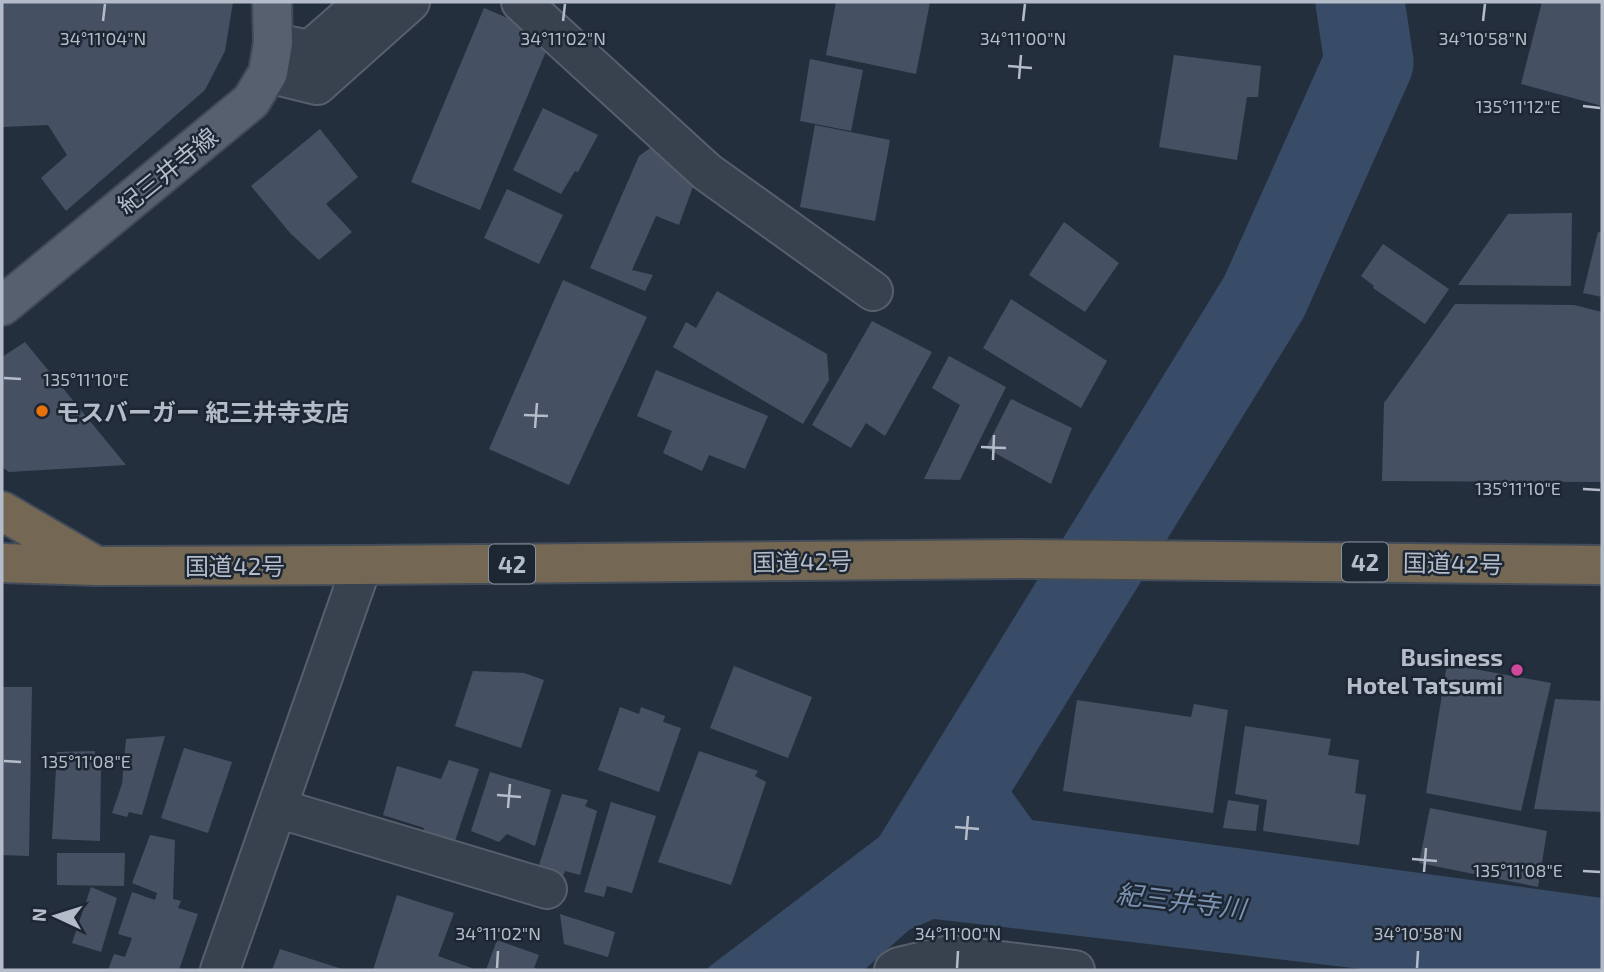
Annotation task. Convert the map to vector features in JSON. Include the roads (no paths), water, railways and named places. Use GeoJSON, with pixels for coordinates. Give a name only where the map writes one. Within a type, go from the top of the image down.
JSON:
{"type":"FeatureCollection","features":[{"type":"Feature","properties":{"kind":"highway"},"geometry":{"type":"LineString","coordinates":[[2,511],[96,566]]}},
{"type":"Feature","properties":{"kind":"highway","name":"国道42号"},"geometry":{"type":"LineString","coordinates":[[2,563],[96,566],[362,565],[1023,559],[1602,565]]}},
{"type":"Feature","properties":{"kind":"main road"},"geometry":{"type":"LineString","coordinates":[[271,58],[272,2]]}},
{"type":"Feature","properties":{"kind":"main road","name":"紀三井寺線"},"geometry":{"type":"LineString","coordinates":[[2,306],[251,101],[271,58]]}},
{"type":"Feature","properties":{"kind":"street"},"geometry":{"type":"LineString","coordinates":[[271,58],[310,50],[365,2]]}},
{"type":"Feature","properties":{"kind":"street"},"geometry":{"type":"LineString","coordinates":[[271,58],[317,85],[410,2]]}},
{"type":"Feature","properties":{"kind":"street"},"geometry":{"type":"LineString","coordinates":[[521,2],[707,172],[873,290]]}},
{"type":"Feature","properties":{"kind":"street"},"geometry":{"type":"LineString","coordinates":[[220,970],[362,565]]}},
{"type":"Feature","properties":{"kind":"street"},"geometry":{"type":"LineString","coordinates":[[277,808],[547,889]]}},
{"type":"Feature","properties":{"kind":"street"},"geometry":{"type":"LineString","coordinates":[[894,970],[950,955],[1075,970]]}},
{"type":"Feature","properties":{"kind":"water","name":"紀三井寺川"},"geometry":{"type":"Polygon","coordinates":[[[984,677],[1055,698],[1009,788],[1032,820],[1602,898],[1602,970],[1370,970],[934,919],[853,954],[836,970],[705,970],[892,827],[984,677]]]}},
{"type":"Feature","properties":{"kind":"waterway"},"geometry":{"type":"LineString","coordinates":[[797,970],[913,867],[1264,297],[1369,62],[1360,2]]}},
{"type":"Feature","properties":{"kind":"place","name":"モスバーガー 紀三井寺支店"},"geometry":{"type":"Point","coordinates":[42,411]}},
{"type":"Feature","properties":{"kind":"place","name":"Business Hotel Tatsumi"},"geometry":{"type":"Point","coordinates":[1517,670]}}]}
